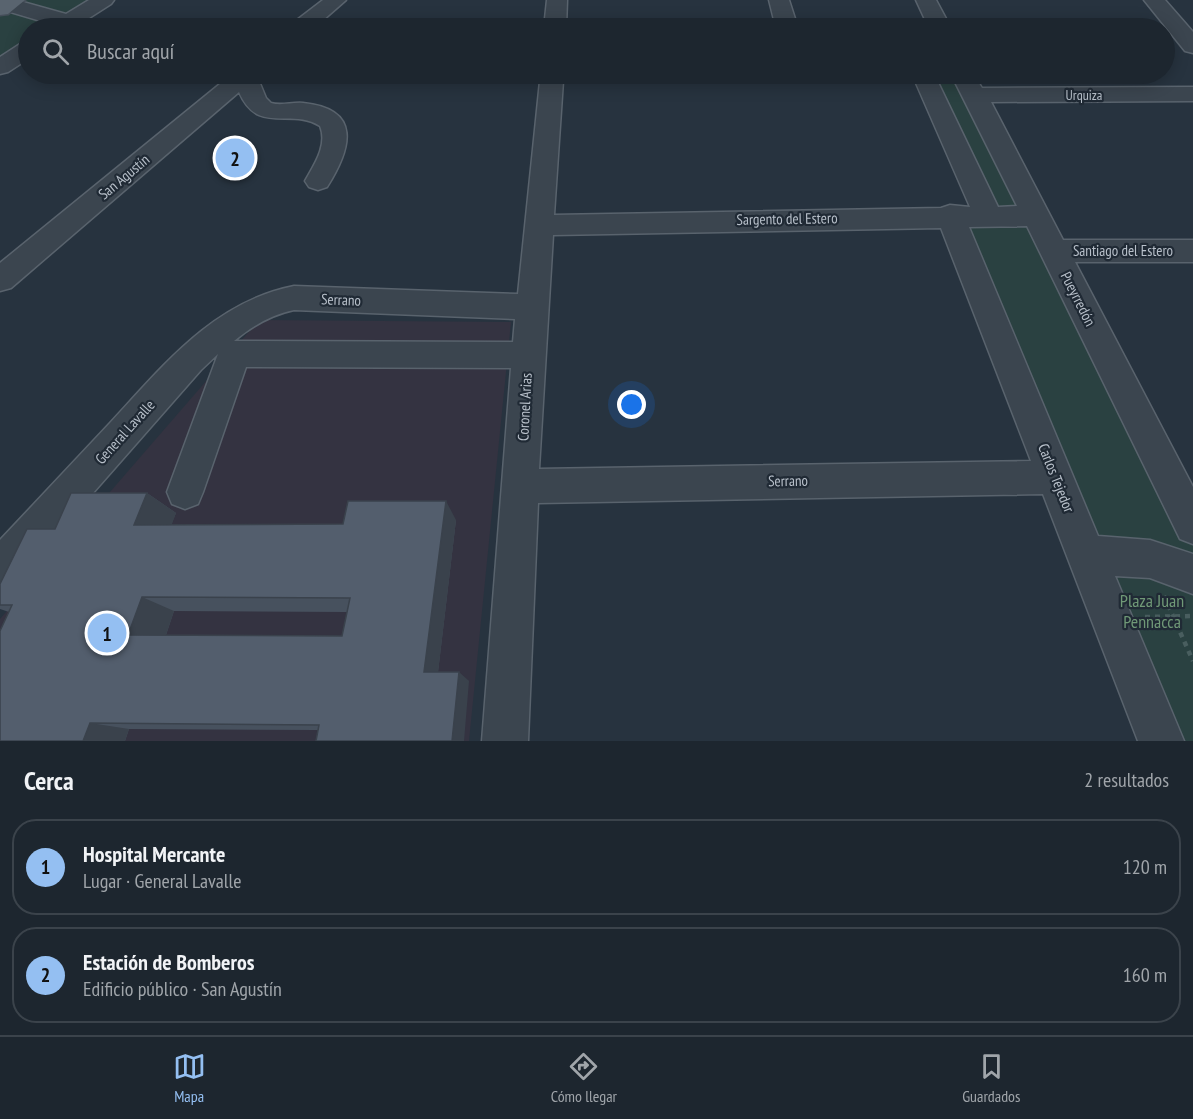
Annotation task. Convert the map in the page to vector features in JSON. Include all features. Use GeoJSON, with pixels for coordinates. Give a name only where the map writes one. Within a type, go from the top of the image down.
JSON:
{"type":"FeatureCollection","features":[{"type":"Feature","properties":{"kind":"street"},"geometry":{"type":"LineString","coordinates":[[82,18],[104,0]]}},
{"type":"Feature","properties":{"kind":"street"},"geometry":{"type":"LineString","coordinates":[[314,18],[336,0]]}},
{"type":"Feature","properties":{"kind":"street"},"geometry":{"type":"LineString","coordinates":[[556,18],[557,0]]}},
{"type":"Feature","properties":{"kind":"street"},"geometry":{"type":"LineString","coordinates":[[779,0],[784,18]]}},
{"type":"Feature","properties":{"kind":"street"},"geometry":{"type":"LineString","coordinates":[[926,0],[935,18]]}},
{"type":"Feature","properties":{"kind":"street"},"geometry":{"type":"LineString","coordinates":[[1154,0],[1169,18]]}},
{"type":"Feature","properties":{"kind":"street"},"geometry":{"type":"LineString","coordinates":[[5,4],[48,18]]}},
{"type":"Feature","properties":{"kind":"street"},"geometry":{"type":"LineString","coordinates":[[1175,25],[1193,46]]}},
{"type":"Feature","properties":{"kind":"street"},"geometry":{"type":"LineString","coordinates":[[0,67],[18,55]]}},
{"type":"Feature","properties":{"kind":"street","name":"San Agustín"},"geometry":{"type":"LineString","coordinates":[[0,280],[230,84]]}},
{"type":"Feature","properties":{"kind":"street"},"geometry":{"type":"LineString","coordinates":[[248,84],[261,108],[316,113],[333,126],[337,135],[335,149],[318,181]]}},
{"type":"Feature","properties":{"kind":"street","name":"Coronel Arias"},"geometry":{"type":"LineString","coordinates":[[505,741],[531,307],[551,84]]}},
{"type":"Feature","properties":{"kind":"street"},"geometry":{"type":"LineString","coordinates":[[928,84],[988,216]]}},
{"type":"Feature","properties":{"kind":"street","name":"Urquiza"},"geometry":{"type":"LineString","coordinates":[[969,84],[1193,94]]}},
{"type":"Feature","properties":{"kind":"street","name":"Pueyrredón"},"geometry":{"type":"LineString","coordinates":[[969,84],[1193,526]]}},
{"type":"Feature","properties":{"kind":"street","name":"Sargento del Estero"},"geometry":{"type":"LineString","coordinates":[[539,225],[950,215],[1035,216]]}},
{"type":"Feature","properties":{"kind":"street","name":"Carlos Tejedor"},"geometry":{"type":"LineString","coordinates":[[950,215],[1161,741]]}},
{"type":"Feature","properties":{"kind":"street","name":"Santiago del Estero"},"geometry":{"type":"LineString","coordinates":[[1053,251],[1193,251]]}},
{"type":"Feature","properties":{"kind":"street","name":"Serrano"},"geometry":{"type":"LineString","coordinates":[[260,306],[294,298],[531,307]]}},
{"type":"Feature","properties":{"kind":"street","name":"General Lavalle"},"geometry":{"type":"LineString","coordinates":[[0,569],[198,352],[223,330],[260,306]]}},
{"type":"Feature","properties":{"kind":"street"},"geometry":{"type":"LineString","coordinates":[[198,352],[528,355]]}},
{"type":"Feature","properties":{"kind":"street"},"geometry":{"type":"LineString","coordinates":[[185,492],[234,354]]}},
{"type":"Feature","properties":{"kind":"street","name":"Serrano"},"geometry":{"type":"LineString","coordinates":[[521,486],[1056,477]]}},
{"type":"Feature","properties":{"kind":"street"},"geometry":{"type":"LineString","coordinates":[[1085,554],[1150,559],[1193,574]]}},
{"type":"Feature","properties":{"kind":"path"},"geometry":{"type":"LineString","coordinates":[[1150,559],[1172,617],[1193,661]]}},
{"type":"Feature","properties":{"kind":"path"},"geometry":{"type":"LineString","coordinates":[[1146,628],[1141,617],[1193,616]]}},
{"type":"Feature","properties":{"kind":"shaded area"},"geometry":{"type":"Polygon","coordinates":[[[259,320],[511,322],[469,741],[0,741],[0,619],[259,320]]]}},
{"type":"Feature","properties":{"kind":"green space"},"geometry":{"type":"Polygon","coordinates":[[[24,0],[96,0],[67,18],[18,18],[18,49],[0,61],[0,14],[24,0]]]}},
{"type":"Feature","properties":{"kind":"green space","name":"Plaza Juan Pennacca"},"geometry":{"type":"Polygon","coordinates":[[[928,84],[968,84],[975,95],[1193,526],[1193,741],[1161,741],[950,215],[988,215],[928,84]]]}},
{"type":"Feature","properties":{"kind":"building"},"geometry":{"type":"Polygon","coordinates":[[[71,493],[147,493],[134,525],[343,524],[348,501],[446,501],[424,672],[459,672],[452,741],[316,741],[319,725],[90,723],[83,741],[0,741],[0,631],[12,605],[0,605],[0,584],[27,529],[55,529],[71,493]],[[142,597],[128,635],[342,636],[350,598],[142,597]]]}},
{"type":"Feature","properties":{"kind":"place","name":"Estación de Bomberos"},"geometry":{"type":"Point","coordinates":[235,158]}},
{"type":"Feature","properties":{"kind":"place","name":"Hospital Mercante"},"geometry":{"type":"Point","coordinates":[107,633]}}]}
